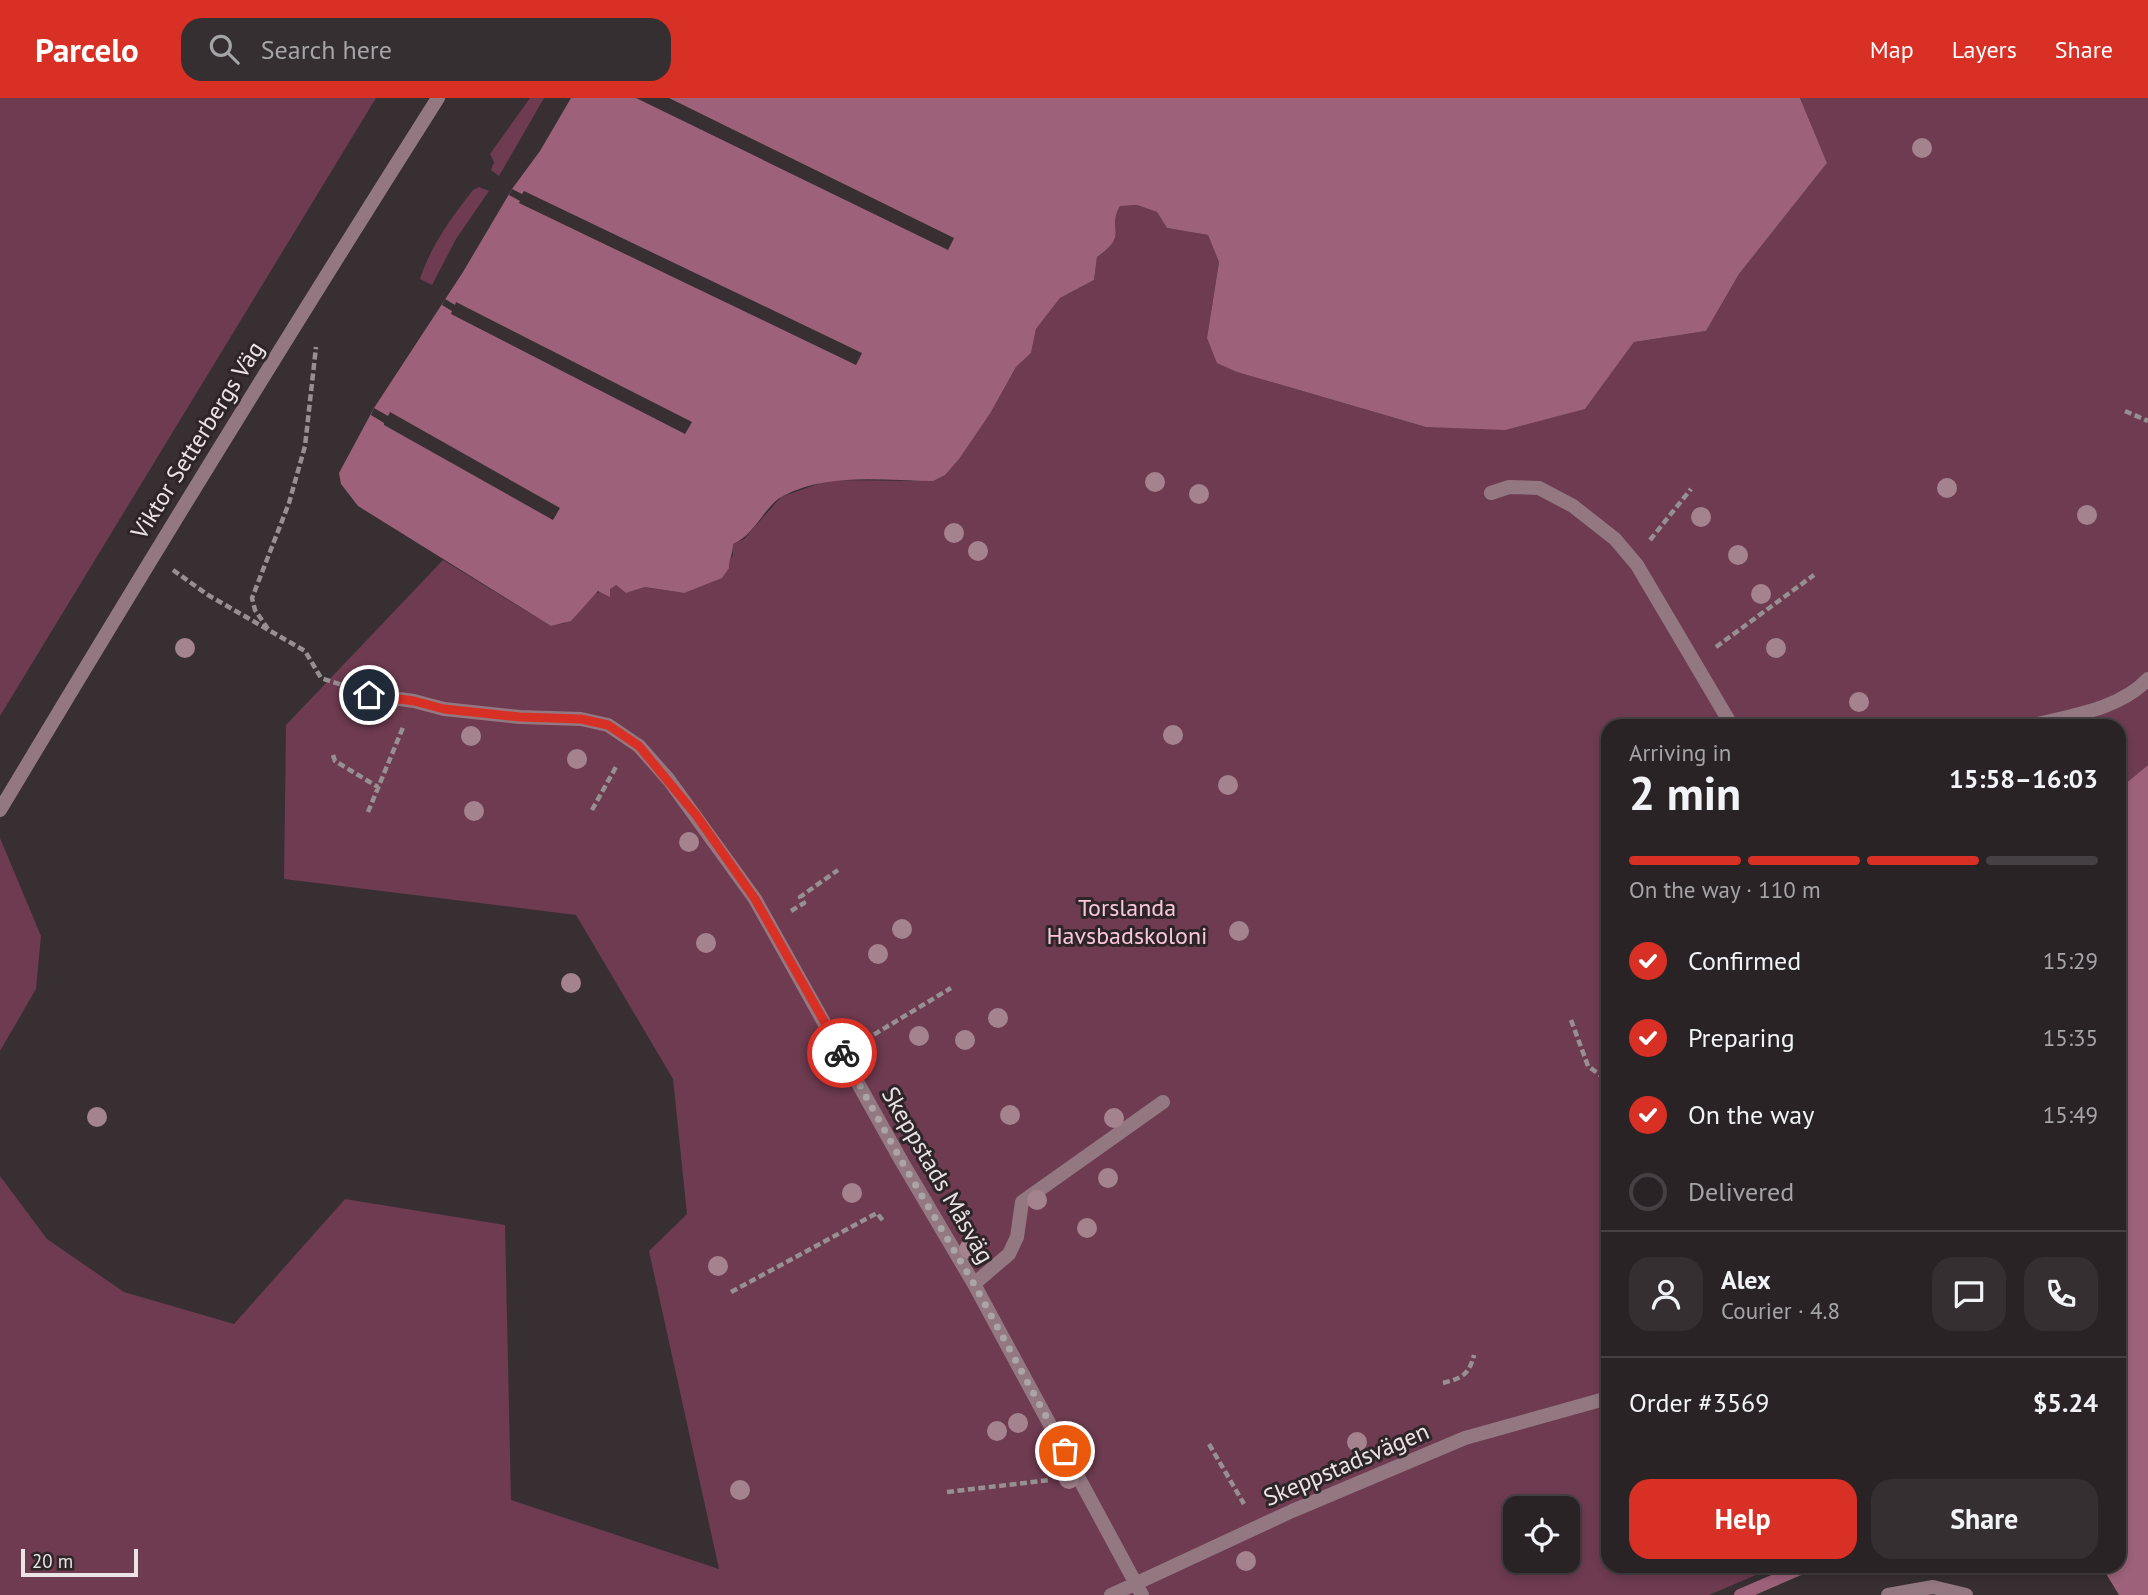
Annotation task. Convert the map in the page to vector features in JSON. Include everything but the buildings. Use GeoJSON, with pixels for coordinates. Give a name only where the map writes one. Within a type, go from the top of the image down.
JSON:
{"type":"FeatureCollection","features":[{"type":"Feature","properties":{"kind":"street","name":"Viktor Setterbergs Väg"},"geometry":{"type":"LineString","coordinates":[[0,810],[150,560],[438,98]]}},
{"type":"Feature","properties":{"kind":"street"},"geometry":{"type":"LineString","coordinates":[[1491,493],[1509,487],[1539,488],[1573,506],[1615,539],[1633,561],[1728,719]]}},
{"type":"Feature","properties":{"kind":"street"},"geometry":{"type":"LineString","coordinates":[[2054,719],[2119,701],[2148,679]]}},
{"type":"Feature","properties":{"kind":"street","name":"Skeppstads Måsväg"},"geometry":{"type":"LineString","coordinates":[[369,695],[457,710],[520,717],[581,719],[608,725],[631,740],[654,762],[696,815],[755,899],[902,1162],[974,1284],[1139,1589]]}},
{"type":"Feature","properties":{"kind":"street"},"geometry":{"type":"LineString","coordinates":[[974,1284],[1009,1254],[1017,1237],[1022,1202],[1163,1102]]}},
{"type":"Feature","properties":{"kind":"street","name":"Skeppstadsvägen"},"geometry":{"type":"LineString","coordinates":[[1111,1595],[1139,1589],[1257,1527],[1465,1438],[1601,1400]]}},
{"type":"Feature","properties":{"kind":"street"},"geometry":{"type":"LineString","coordinates":[[1888,1595],[1933,1587],[1966,1595]]}},
{"type":"Feature","properties":{"kind":"path"},"geometry":{"type":"LineString","coordinates":[[268,629],[255,611],[252,598],[289,503],[305,446],[316,344]]}},
{"type":"Feature","properties":{"kind":"path"},"geometry":{"type":"LineString","coordinates":[[2125,411],[2148,421]]}},
{"type":"Feature","properties":{"kind":"path"},"geometry":{"type":"LineString","coordinates":[[1633,561],[1691,489]]}},
{"type":"Feature","properties":{"kind":"path"},"geometry":{"type":"LineString","coordinates":[[150,560],[170,568],[208,595],[305,650],[321,677],[369,695]]}},
{"type":"Feature","properties":{"kind":"path"},"geometry":{"type":"LineString","coordinates":[[1693,663],[1814,575]]}},
{"type":"Feature","properties":{"kind":"path"},"geometry":{"type":"LineString","coordinates":[[368,811],[414,701]]}},
{"type":"Feature","properties":{"kind":"path"},"geometry":{"type":"LineString","coordinates":[[592,810],[631,740]]}},
{"type":"Feature","properties":{"kind":"path"},"geometry":{"type":"LineString","coordinates":[[333,755],[335,761],[378,787]]}},
{"type":"Feature","properties":{"kind":"path"},"geometry":{"type":"LineString","coordinates":[[770,925],[804,903],[800,897],[838,870]]}},
{"type":"Feature","properties":{"kind":"path"},"geometry":{"type":"LineString","coordinates":[[842,1054],[951,988]]}},
{"type":"Feature","properties":{"kind":"path"},"geometry":{"type":"LineString","coordinates":[[1571,1020],[1588,1066],[1601,1076]]}},
{"type":"Feature","properties":{"kind":"path"},"geometry":{"type":"LineString","coordinates":[[731,1292],[877,1213],[884,1222]]}},
{"type":"Feature","properties":{"kind":"path"},"geometry":{"type":"LineString","coordinates":[[1443,1383],[1458,1379],[1471,1369],[1474,1355]]}},
{"type":"Feature","properties":{"kind":"path"},"geometry":{"type":"LineString","coordinates":[[1209,1444],[1257,1527]]}},
{"type":"Feature","properties":{"kind":"path"},"geometry":{"type":"LineString","coordinates":[[947,1492],[1047,1481],[1076,1473]]}},
{"type":"Feature","properties":{"kind":"green space"},"geometry":{"type":"Polygon","coordinates":[[[0,98],[376,98],[0,716],[0,98]]]}},
{"type":"Feature","properties":{"kind":"green space"},"geometry":{"type":"Polygon","coordinates":[[[530,98],[544,98],[499,176],[491,170],[494,162],[490,154],[530,98]]]}},
{"type":"Feature","properties":{"kind":"green space","name":"Torslanda Havsbadskoloni"},"geometry":{"type":"Polygon","coordinates":[[[1800,98],[2148,98],[2148,765],[2126,783],[2126,719],[1601,719],[1601,1573],[1761,1573],[1709,1595],[0,1595],[0,1176],[47,1239],[124,1292],[234,1324],[345,1199],[505,1225],[511,1500],[719,1569],[649,1251],[687,1214],[673,1079],[576,915],[284,879],[286,725],[443,560],[551,626],[565,623],[593,595],[616,585],[626,593],[645,587],[684,593],[728,564],[733,555],[733,544],[744,539],[781,497],[829,480],[919,481],[991,412],[1016,367],[1031,353],[1036,329],[1060,298],[1094,280],[1097,257],[1113,243],[1116,214],[1120,206],[1137,205],[1157,212],[1167,228],[1208,235],[1219,262],[1207,338],[1237,372],[1426,427],[1585,409],[1634,342],[1706,331],[1739,274],[1827,163],[1800,98]]]}},
{"type":"Feature","properties":{"kind":"green space"},"geometry":{"type":"Polygon","coordinates":[[[479,187],[489,191],[456,239],[432,285],[420,279],[443,232],[473,190],[479,187]]]}},
{"type":"Feature","properties":{"kind":"green space"},"geometry":{"type":"Polygon","coordinates":[[[0,838],[41,936],[36,989],[0,1051],[0,838]]]}},
{"type":"Feature","properties":{"kind":"shaded area"},"geometry":{"type":"Polygon","coordinates":[[[571,98],[1800,98],[1827,163],[1739,274],[1706,331],[1634,342],[1585,409],[1505,430],[1426,427],[1237,372],[1217,363],[1207,338],[1219,262],[1208,235],[1167,228],[1157,212],[1137,205],[1120,206],[1116,214],[1113,243],[1097,257],[1094,280],[1060,298],[1036,329],[1031,353],[1016,367],[991,412],[945,475],[933,481],[857,479],[801,488],[777,500],[748,534],[733,544],[729,568],[722,578],[684,593],[645,587],[626,593],[616,585],[610,589],[610,597],[598,591],[571,621],[551,626],[358,506],[341,484],[339,473],[374,408],[463,272],[512,189],[540,151],[571,98]]]}},
{"type":"Feature","properties":{"kind":"shaded area"},"geometry":{"type":"Polygon","coordinates":[[[2148,765],[2148,1595],[2119,1595],[2106,1573],[2126,1573],[2126,783],[2148,765]]]}},
{"type":"Feature","properties":{"kind":"pier"},"geometry":{"type":"Polygon","coordinates":[[[636,98],[669,98],[954,238],[948,250],[636,98]]]}},
{"type":"Feature","properties":{"kind":"pier"},"geometry":{"type":"Polygon","coordinates":[[[512,189],[522,194],[524,191],[862,353],[856,365],[519,203],[520,201],[509,195],[512,189]]]}},
{"type":"Feature","properties":{"kind":"pier"},"geometry":{"type":"Polygon","coordinates":[[[445,299],[455,305],[456,302],[692,422],[685,434],[451,314],[452,311],[442,305],[445,299]]]}},
{"type":"Feature","properties":{"kind":"pier"},"geometry":{"type":"Polygon","coordinates":[[[374,408],[388,416],[390,412],[560,508],[553,520],[384,425],[371,415],[374,408]]]}},
{"type":"Feature","properties":{"kind":"waterway"},"geometry":{"type":"LineString","coordinates":[[1740,1595],[1791,1573]]}},
{"type":"Feature","properties":{"kind":"way so far"},"geometry":{"type":"LineString","coordinates":[[842,1053],[974,1284],[1065,1451]]}},
{"type":"Feature","properties":{"kind":"route"},"geometry":{"type":"LineString","coordinates":[[369,695],[414,701],[444,709],[520,717],[581,719],[608,725],[639,746],[696,815],[755,899],[842,1053]]}}]}
